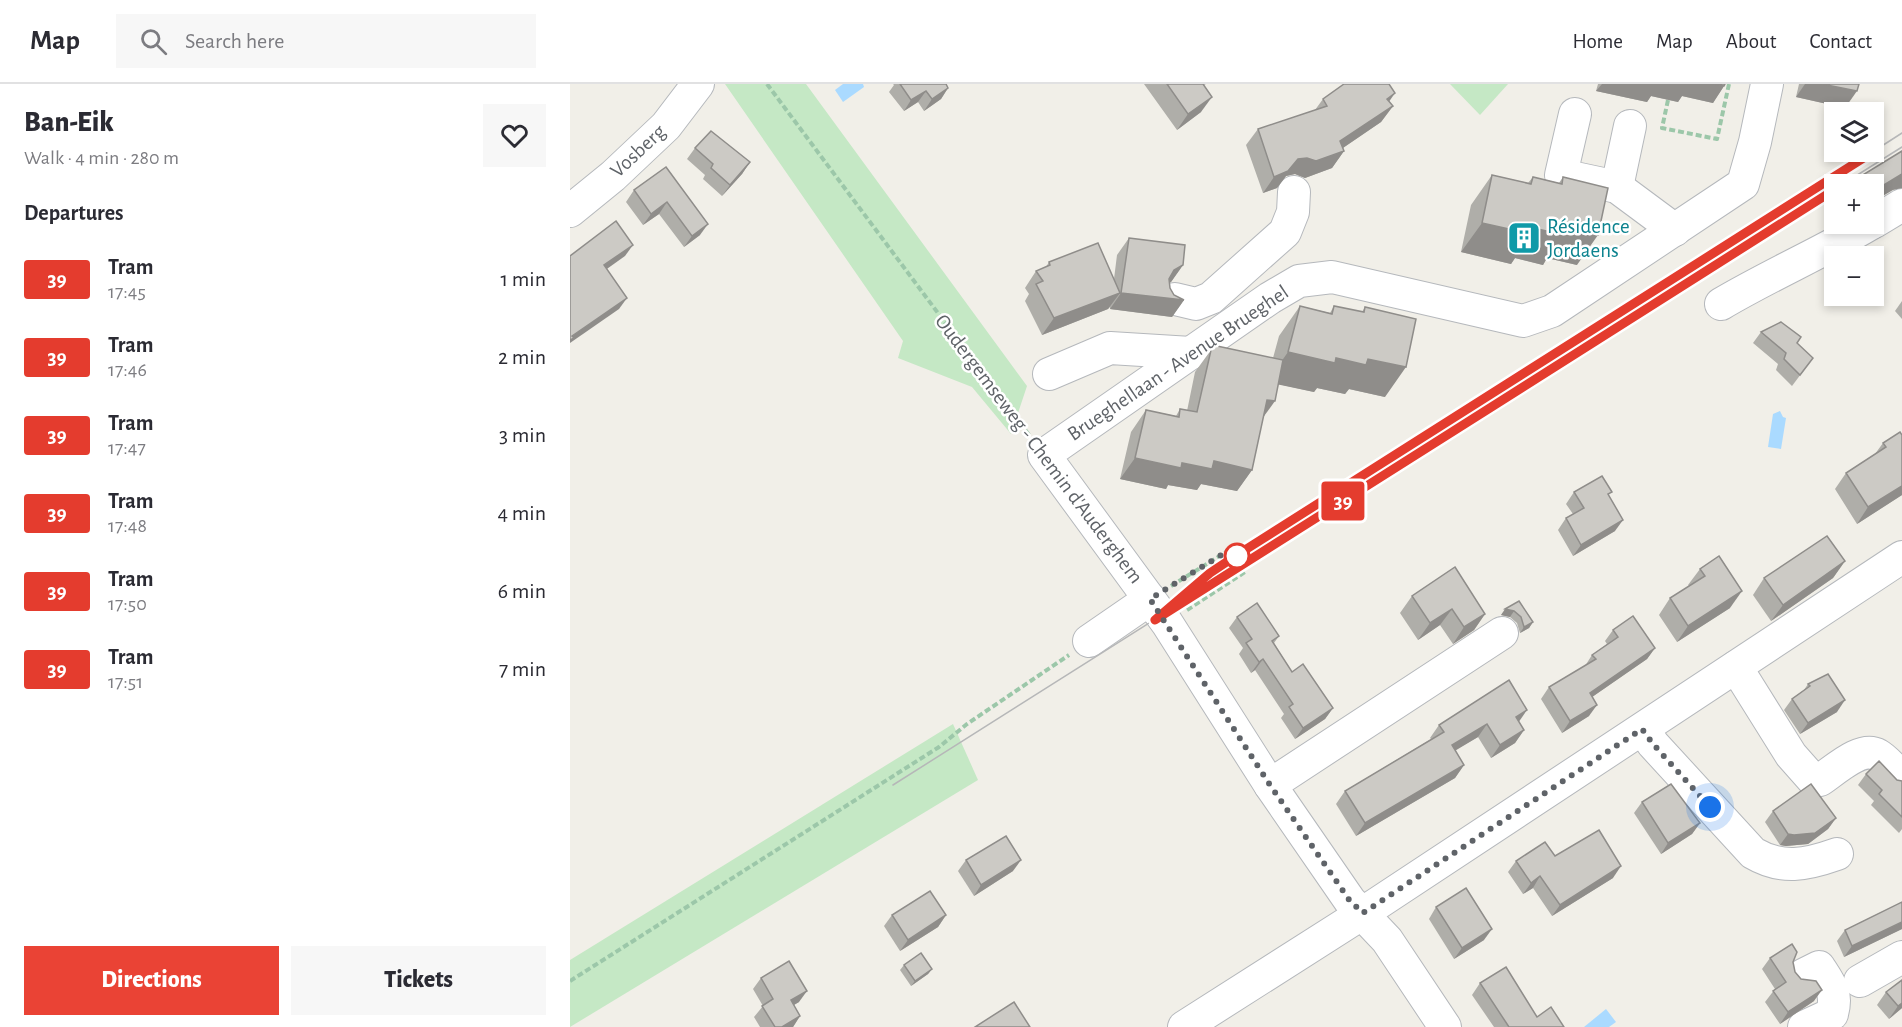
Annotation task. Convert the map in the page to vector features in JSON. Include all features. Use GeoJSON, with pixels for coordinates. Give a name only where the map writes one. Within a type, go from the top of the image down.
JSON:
{"type":"FeatureCollection","features":[{"type":"Feature","properties":{"kind":"street","name":"Vosberg"},"geometry":{"type":"LineString","coordinates":[[570,211],[613,176],[666,126],[698,84]]}},
{"type":"Feature","properties":{"kind":"street","name":"Brueghellaan - Avenue Brueghel"},"geometry":{"type":"LineString","coordinates":[[1044,455],[1270,298],[1299,282],[1332,277],[1523,321],[1552,311],[1743,183],[1755,142],[1767,84]]}},
{"type":"Feature","properties":{"kind":"street"},"geometry":{"type":"LineString","coordinates":[[1575,114],[1561,175],[1617,188],[1675,230]]}},
{"type":"Feature","properties":{"kind":"street"},"geometry":{"type":"LineString","coordinates":[[1617,188],[1630,126]]}},
{"type":"Feature","properties":{"kind":"street"},"geometry":{"type":"LineString","coordinates":[[1175,299],[1196,304],[1211,298],[1285,232],[1293,212],[1294,192]]}},
{"type":"Feature","properties":{"kind":"street"},"geometry":{"type":"LineString","coordinates":[[1884,215],[1902,204]]}},
{"type":"Feature","properties":{"kind":"street"},"geometry":{"type":"LineString","coordinates":[[1721,304],[1777,271],[1816,256],[1853,234]]}},
{"type":"Feature","properties":{"kind":"street"},"geometry":{"type":"LineString","coordinates":[[1246,267],[1270,298]]}},
{"type":"Feature","properties":{"kind":"street"},"geometry":{"type":"LineString","coordinates":[[1049,374],[1110,348],[1191,353]]}},
{"type":"Feature","properties":{"kind":"street","name":"Oudergemseweg - Chemin d'Auderghem"},"geometry":{"type":"LineString","coordinates":[[1044,455],[1158,611],[1270,785],[1350,901],[1387,940],[1445,1027]]}},
{"type":"Feature","properties":{"kind":"street"},"geometry":{"type":"LineString","coordinates":[[1184,1027],[1363,913],[1902,557]]}},
{"type":"Feature","properties":{"kind":"street"},"geometry":{"type":"LineString","coordinates":[[1089,641],[1158,611]]}},
{"type":"Feature","properties":{"kind":"street"},"geometry":{"type":"LineString","coordinates":[[1270,785],[1502,633]]}},
{"type":"Feature","properties":{"kind":"street"},"geometry":{"type":"LineString","coordinates":[[1736,667],[1791,755],[1814,781],[1820,780],[1862,754],[1871,752],[1880,756],[1902,778]]}},
{"type":"Feature","properties":{"kind":"street"},"geometry":{"type":"LineString","coordinates":[[1642,729],[1653,744],[1753,853],[1766,861],[1786,866],[1808,864],[1837,854]]}},
{"type":"Feature","properties":{"kind":"street"},"geometry":{"type":"LineString","coordinates":[[1860,981],[1902,957]]}},
{"type":"Feature","properties":{"kind":"street"},"geometry":{"type":"LineString","coordinates":[[1803,975],[1819,967],[1832,987],[1836,999],[1832,1014],[1804,1027]]}},
{"type":"Feature","properties":{"kind":"path","name":"Oudergemseweg - Chemin d'Auderghem"},"geometry":{"type":"LineString","coordinates":[[767,84],[1044,455]]}},
{"type":"Feature","properties":{"kind":"path"},"geometry":{"type":"LineString","coordinates":[[1668,100],[1662,128],[1717,139],[1729,84]]}},
{"type":"Feature","properties":{"kind":"path"},"geometry":{"type":"LineString","coordinates":[[1158,611],[1231,549]]}},
{"type":"Feature","properties":{"kind":"path"},"geometry":{"type":"LineString","coordinates":[[1158,611],[1245,572]]}},
{"type":"Feature","properties":{"kind":"path"},"geometry":{"type":"LineString","coordinates":[[570,981],[929,753],[1089,641]]}},
{"type":"Feature","properties":{"kind":"green space"},"geometry":{"type":"Polygon","coordinates":[[[725,84],[806,84],[1027,386],[1011,434],[972,387],[898,358],[903,341],[725,84]]]}},
{"type":"Feature","properties":{"kind":"green space"},"geometry":{"type":"Polygon","coordinates":[[[1450,84],[1508,84],[1480,115],[1450,84]]]}},
{"type":"Feature","properties":{"kind":"green space"},"geometry":{"type":"Polygon","coordinates":[[[953,724],[978,780],[570,1027],[570,960],[953,724]]]}},
{"type":"Feature","properties":{"kind":"water"},"geometry":{"type":"Polygon","coordinates":[[[843,84],[863,84],[864,87],[843,102],[835,90],[843,84]]]}},
{"type":"Feature","properties":{"kind":"water"},"geometry":{"type":"Polygon","coordinates":[[[1780,411],[1786,418],[1781,449],[1768,447],[1773,414],[1780,411]]]}},
{"type":"Feature","properties":{"kind":"water"},"geometry":{"type":"Polygon","coordinates":[[[1606,1009],[1616,1022],[1609,1027],[1584,1027],[1606,1009]]]}},
{"type":"Feature","properties":{"kind":"building"},"geometry":{"type":"Polygon","coordinates":[[[900,84],[946,84],[948,88],[932,99],[926,91],[911,100],[900,84]]]}},
{"type":"Feature","properties":{"kind":"building"},"geometry":{"type":"Polygon","coordinates":[[[1167,84],[1203,84],[1212,97],[1188,114],[1167,84]]]}},
{"type":"Feature","properties":{"kind":"building"},"geometry":{"type":"Polygon","coordinates":[[[1344,84],[1389,84],[1395,93],[1387,99],[1393,106],[1340,141],[1344,151],[1316,161],[1307,158],[1298,159],[1288,171],[1274,177],[1258,129],[1327,106],[1323,99],[1344,84]]]}},
{"type":"Feature","properties":{"kind":"building"},"geometry":{"type":"Polygon","coordinates":[[[1822,84],[1859,84],[1857,91],[1822,84]]]}},
{"type":"Feature","properties":{"kind":"building"},"geometry":{"type":"Polygon","coordinates":[[[711,131],[750,162],[730,185],[711,168],[713,164],[695,148],[711,131]]]}},
{"type":"Feature","properties":{"kind":"building"},"geometry":{"type":"Polygon","coordinates":[[[1902,151],[1902,174],[1884,185],[1884,174],[1864,174],[1902,151]]]}},
{"type":"Feature","properties":{"kind":"building"},"geometry":{"type":"Polygon","coordinates":[[[666,167],[708,224],[692,236],[667,202],[651,214],[634,190],[666,167]]]}},
{"type":"Feature","properties":{"kind":"building"},"geometry":{"type":"Polygon","coordinates":[[[1492,175],[1531,184],[1533,177],[1562,184],[1563,177],[1608,188],[1598,235],[1565,228],[1564,235],[1533,228],[1532,234],[1482,223],[1492,175]]]}},
{"type":"Feature","properties":{"kind":"building"},"geometry":{"type":"Polygon","coordinates":[[[616,221],[633,245],[604,265],[627,298],[572,336],[574,338],[570,340],[570,256],[616,221]]]}},
{"type":"Feature","properties":{"kind":"building"},"geometry":{"type":"Polygon","coordinates":[[[1129,238],[1185,245],[1183,265],[1174,270],[1169,279],[1174,295],[1184,300],[1121,293],[1129,238]]]}},
{"type":"Feature","properties":{"kind":"building"},"geometry":{"type":"Polygon","coordinates":[[[1098,243],[1120,293],[1054,318],[1036,284],[1043,281],[1036,271],[1050,265],[1049,262],[1098,243]]]}},
{"type":"Feature","properties":{"kind":"building"},"geometry":{"type":"Polygon","coordinates":[[[1300,306],[1332,314],[1334,306],[1364,312],[1365,307],[1416,319],[1406,367],[1368,359],[1366,365],[1336,358],[1335,363],[1288,352],[1300,306]]]}},
{"type":"Feature","properties":{"kind":"building"},"geometry":{"type":"Polygon","coordinates":[[[1781,322],[1801,337],[1797,343],[1813,358],[1800,375],[1784,359],[1786,353],[1761,332],[1781,322]]]}},
{"type":"Feature","properties":{"kind":"building"},"geometry":{"type":"Polygon","coordinates":[[[1217,346],[1283,360],[1275,401],[1267,400],[1252,470],[1214,461],[1212,469],[1182,463],[1181,468],[1135,458],[1146,410],[1179,417],[1180,409],[1197,412],[1211,350],[1217,346]]]}},
{"type":"Feature","properties":{"kind":"building"},"geometry":{"type":"Polygon","coordinates":[[[1900,432],[1902,435],[1902,486],[1868,507],[1846,473],[1886,447],[1883,443],[1900,432]]]}},
{"type":"Feature","properties":{"kind":"building"},"geometry":{"type":"Polygon","coordinates":[[[1602,476],[1612,492],[1608,494],[1623,520],[1581,545],[1566,518],[1584,508],[1574,492],[1602,476]]]}},
{"type":"Feature","properties":{"kind":"building"},"geometry":{"type":"Polygon","coordinates":[[[1827,536],[1845,561],[1783,605],[1764,578],[1827,536]]]}},
{"type":"Feature","properties":{"kind":"building"},"geometry":{"type":"Polygon","coordinates":[[[1719,556],[1742,591],[1688,626],[1670,598],[1705,576],[1700,569],[1719,556]]]}},
{"type":"Feature","properties":{"kind":"building"},"geometry":{"type":"Polygon","coordinates":[[[1455,567],[1485,614],[1464,627],[1452,609],[1430,623],[1412,596],[1455,567]]]}},
{"type":"Feature","properties":{"kind":"building"},"geometry":{"type":"Polygon","coordinates":[[[1519,601],[1533,622],[1524,627],[1521,617],[1514,611],[1505,609],[1519,601]]]}},
{"type":"Feature","properties":{"kind":"building"},"geometry":{"type":"Polygon","coordinates":[[[1257,603],[1279,636],[1272,641],[1292,672],[1303,664],[1333,708],[1303,728],[1289,707],[1293,704],[1263,659],[1259,662],[1246,643],[1252,639],[1237,617],[1257,603]]]}},
{"type":"Feature","properties":{"kind":"building"},"geometry":{"type":"Polygon","coordinates":[[[1633,616],[1655,648],[1590,693],[1597,705],[1570,721],[1549,687],[1596,659],[1592,655],[1618,637],[1613,630],[1633,616]]]}},
{"type":"Feature","properties":{"kind":"building"},"geometry":{"type":"Polygon","coordinates":[[[1828,674],[1845,700],[1808,723],[1792,699],[1810,686],[1808,684],[1828,674]]]}},
{"type":"Feature","properties":{"kind":"building"},"geometry":{"type":"Polygon","coordinates":[[[1509,680],[1527,710],[1516,717],[1524,730],[1500,745],[1487,724],[1452,745],[1464,765],[1365,823],[1345,791],[1444,732],[1439,725],[1509,680]]]}},
{"type":"Feature","properties":{"kind":"building"},"geometry":{"type":"Polygon","coordinates":[[[1879,761],[1897,780],[1902,781],[1902,817],[1879,794],[1882,790],[1866,774],[1879,761]]]}},
{"type":"Feature","properties":{"kind":"building"},"geometry":{"type":"Polygon","coordinates":[[[1671,784],[1700,823],[1668,843],[1642,802],[1671,784]]]}},
{"type":"Feature","properties":{"kind":"building"},"geometry":{"type":"Polygon","coordinates":[[[1811,784],[1836,818],[1815,833],[1788,834],[1773,811],[1811,784]]]}},
{"type":"Feature","properties":{"kind":"building"},"geometry":{"type":"Polygon","coordinates":[[[1599,830],[1621,866],[1560,905],[1540,876],[1531,883],[1516,861],[1545,842],[1555,856],[1599,830]]]}},
{"type":"Feature","properties":{"kind":"building"},"geometry":{"type":"Polygon","coordinates":[[[1006,836],[1021,860],[981,885],[966,860],[1006,836]]]}},
{"type":"Feature","properties":{"kind":"building"},"geometry":{"type":"Polygon","coordinates":[[[1466,888],[1492,929],[1462,948],[1436,907],[1466,888]]]}},
{"type":"Feature","properties":{"kind":"building"},"geometry":{"type":"Polygon","coordinates":[[[930,891],[946,915],[908,940],[892,915],[930,891]]]}},
{"type":"Feature","properties":{"kind":"building"},"geometry":{"type":"Polygon","coordinates":[[[1902,902],[1902,922],[1852,946],[1845,930],[1902,902]]]}},
{"type":"Feature","properties":{"kind":"building"},"geometry":{"type":"Polygon","coordinates":[[[1792,944],[1797,952],[1793,962],[1795,972],[1801,979],[1816,981],[1822,990],[1788,1012],[1773,991],[1786,982],[1770,958],[1792,944]]]}},
{"type":"Feature","properties":{"kind":"building"},"geometry":{"type":"Polygon","coordinates":[[[921,953],[932,969],[915,981],[904,965],[921,953]]]}},
{"type":"Feature","properties":{"kind":"building"},"geometry":{"type":"Polygon","coordinates":[[[789,961],[807,991],[791,1000],[800,1016],[782,1027],[775,1027],[762,1006],[773,999],[761,978],[789,961]]]}},
{"type":"Feature","properties":{"kind":"building"},"geometry":{"type":"Polygon","coordinates":[[[1506,967],[1537,1017],[1551,1007],[1564,1027],[1509,1027],[1480,983],[1506,967]]]}},
{"type":"Feature","properties":{"kind":"building"},"geometry":{"type":"Polygon","coordinates":[[[1902,980],[1902,1003],[1898,1006],[1886,992],[1902,980]]]}},
{"type":"Feature","properties":{"kind":"building"},"geometry":{"type":"Polygon","coordinates":[[[1014,1002],[1030,1027],[975,1027],[1014,1002]]]}},
{"type":"Feature","properties":{"kind":"tram line"},"geometry":{"type":"LineString","coordinates":[[1884,145],[1902,133]]}},
{"type":"Feature","properties":{"kind":"tram line"},"geometry":{"type":"LineString","coordinates":[[1859,174],[1902,147]]}},
{"type":"Feature","properties":{"kind":"tram line"},"geometry":{"type":"LineString","coordinates":[[1189,591],[1237,556],[1857,162]]}},
{"type":"Feature","properties":{"kind":"tram line","name":"39"},"geometry":{"type":"LineString","coordinates":[[1838,174],[1857,162]]}},
{"type":"Feature","properties":{"kind":"tram line","name":"39"},"geometry":{"type":"LineString","coordinates":[[1824,183],[1237,555],[1210,573],[1155,620],[1824,196]]}},
{"type":"Feature","properties":{"kind":"tram line"},"geometry":{"type":"LineString","coordinates":[[893,785],[1824,196]]}},
{"type":"Feature","properties":{"kind":"place","name":"Résidence Jordaens"},"geometry":{"type":"Point","coordinates":[1524,238]}},
{"type":"Feature","properties":{"kind":"route"},"geometry":{"type":"LineString","coordinates":[[1237,556],[1231,549],[1150,599],[1270,785],[1350,901],[1363,913],[1642,729],[1710,807]]}}]}
